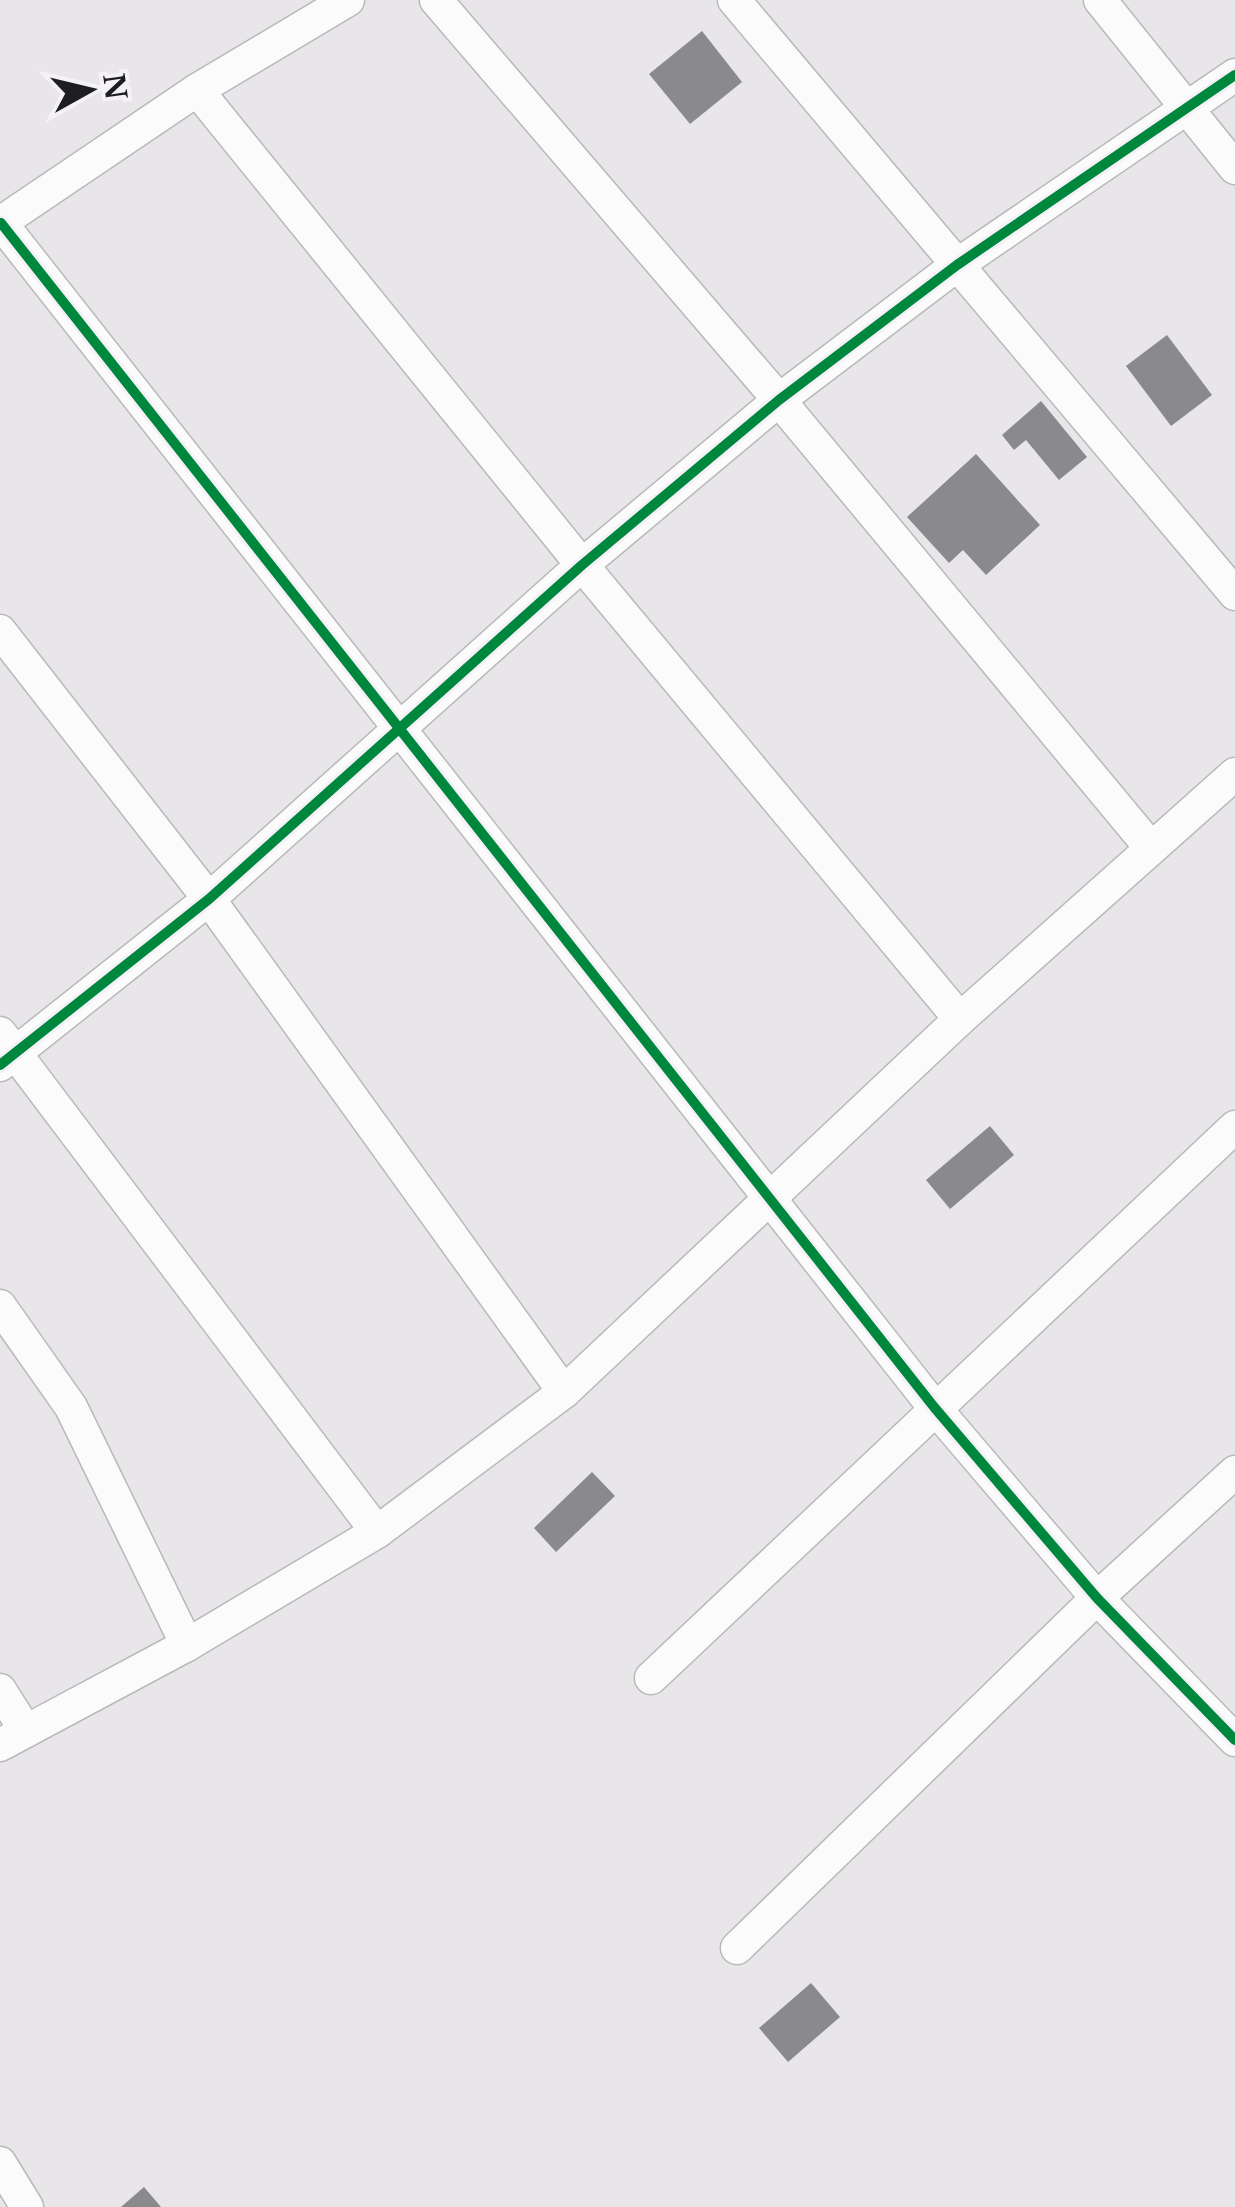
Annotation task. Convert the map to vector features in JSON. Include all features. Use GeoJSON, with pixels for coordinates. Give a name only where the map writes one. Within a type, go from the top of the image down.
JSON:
{"type":"FeatureCollection","features":[{"type":"Feature","properties":{"kind":"street"},"geometry":{"type":"LineString","coordinates":[[348,0],[197,90],[0,223],[771,1195],[934,1407],[1098,1598],[1235,1740]]}},
{"type":"Feature","properties":{"kind":"street"},"geometry":{"type":"LineString","coordinates":[[436,0],[779,400],[1151,848]]}},
{"type":"Feature","properties":{"kind":"street"},"geometry":{"type":"LineString","coordinates":[[734,0],[1235,594]]}},
{"type":"Feature","properties":{"kind":"street"},"geometry":{"type":"LineString","coordinates":[[1100,0],[1235,168]]}},
{"type":"Feature","properties":{"kind":"street"},"geometry":{"type":"LineString","coordinates":[[377,1532],[5,1050],[210,899],[404,730],[582,565],[779,400],[957,265],[1235,75]]}},
{"type":"Feature","properties":{"kind":"street"},"geometry":{"type":"LineString","coordinates":[[197,90],[582,565],[960,1019]]}},
{"type":"Feature","properties":{"kind":"street"},"geometry":{"type":"LineString","coordinates":[[0,631],[210,899],[564,1392]]}},
{"type":"Feature","properties":{"kind":"street"},"geometry":{"type":"LineString","coordinates":[[0,1690],[13,1738],[186,1644],[377,1532],[564,1392],[960,1019],[1235,774]]}},
{"type":"Feature","properties":{"kind":"street"},"geometry":{"type":"LineString","coordinates":[[651,1678],[1235,1127]]}},
{"type":"Feature","properties":{"kind":"street"},"geometry":{"type":"LineString","coordinates":[[0,1306],[71,1407],[186,1644]]}},
{"type":"Feature","properties":{"kind":"street"},"geometry":{"type":"LineString","coordinates":[[737,1948],[1098,1598],[1235,1472]]}},
{"type":"Feature","properties":{"kind":"street"},"geometry":{"type":"LineString","coordinates":[[0,2163],[27,2207]]}},
{"type":"Feature","properties":{"kind":"building"},"geometry":{"type":"Polygon","coordinates":[[[702,31],[742,82],[690,124],[649,74],[702,31]]]}},
{"type":"Feature","properties":{"kind":"building"},"geometry":{"type":"Polygon","coordinates":[[[1167,335],[1212,395],[1171,426],[1126,366],[1167,335]]]}},
{"type":"Feature","properties":{"kind":"building"},"geometry":{"type":"Polygon","coordinates":[[[1041,401],[1087,457],[1059,480],[1026,440],[1014,450],[1002,435],[1041,401]]]}},
{"type":"Feature","properties":{"kind":"building"},"geometry":{"type":"Polygon","coordinates":[[[976,454],[1040,525],[986,575],[963,550],[949,563],[907,517],[976,454]]]}},
{"type":"Feature","properties":{"kind":"building"},"geometry":{"type":"Polygon","coordinates":[[[990,1126],[1014,1155],[950,1209],[926,1180],[990,1126]]]}},
{"type":"Feature","properties":{"kind":"building"},"geometry":{"type":"Polygon","coordinates":[[[592,1472],[615,1496],[556,1552],[534,1528],[592,1472]]]}},
{"type":"Feature","properties":{"kind":"building"},"geometry":{"type":"Polygon","coordinates":[[[811,1983],[840,2017],[788,2062],[759,2028],[811,1983]]]}},
{"type":"Feature","properties":{"kind":"building"},"geometry":{"type":"Polygon","coordinates":[[[144,2187],[161,2207],[121,2207],[144,2187]]]}},
{"type":"Feature","properties":{"kind":"cycle path"},"geometry":{"type":"LineString","coordinates":[[0,1065],[209,899],[582,565],[779,400],[957,265],[1235,75]]}},
{"type":"Feature","properties":{"kind":"cycle path"},"geometry":{"type":"LineString","coordinates":[[1,223],[934,1407],[1097,1598],[1235,1740]]}}]}
